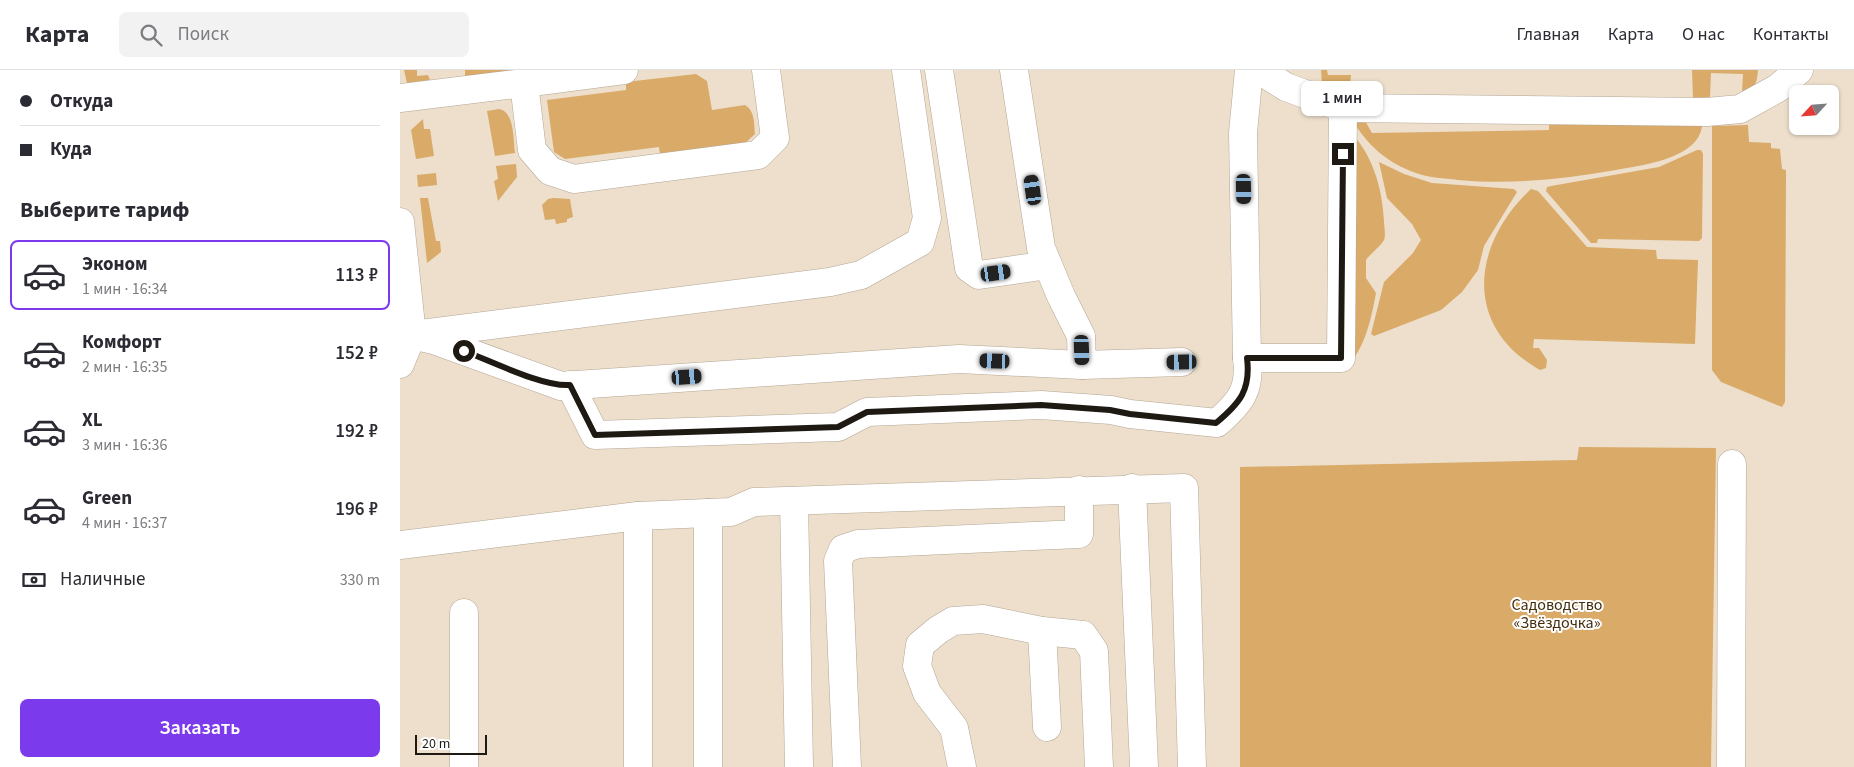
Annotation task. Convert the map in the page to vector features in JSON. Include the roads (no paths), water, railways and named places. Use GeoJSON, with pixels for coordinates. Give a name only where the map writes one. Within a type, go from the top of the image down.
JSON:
{"type":"FeatureCollection","features":[{"type":"Feature","properties":{"kind":"street"},"geometry":{"type":"LineString","coordinates":[[400,98],[624,70]]}},
{"type":"Feature","properties":{"kind":"street"},"geometry":{"type":"LineString","coordinates":[[524,84],[532,150],[550,171],[574,179],[758,155],[775,138],[766,70]]}},
{"type":"Feature","properties":{"kind":"street"},"geometry":{"type":"LineString","coordinates":[[412,335],[830,282],[861,275],[920,242],[927,218],[906,70]]}},
{"type":"Feature","properties":{"kind":"street"},"geometry":{"type":"LineString","coordinates":[[939,70],[969,268],[979,275],[1048,265]]}},
{"type":"Feature","properties":{"kind":"street"},"geometry":{"type":"LineString","coordinates":[[1014,70],[1041,248],[1081,336],[1082,365]]}},
{"type":"Feature","properties":{"kind":"street"},"geometry":{"type":"LineString","coordinates":[[570,385],[595,435],[838,427],[867,412],[1041,405],[1110,410],[1130,414],[1216,423],[1236,406],[1250,377],[1247,358],[1243,133],[1250,70]]}},
{"type":"Feature","properties":{"kind":"street"},"geometry":{"type":"LineString","coordinates":[[1259,70],[1286,87],[1344,108],[1706,112],[1740,109],[1778,88],[1799,70]]}},
{"type":"Feature","properties":{"kind":"street"},"geometry":{"type":"LineString","coordinates":[[1247,358],[1341,358],[1344,108]]}},
{"type":"Feature","properties":{"kind":"street"},"geometry":{"type":"LineString","coordinates":[[400,222],[412,335],[400,364]]}},
{"type":"Feature","properties":{"kind":"street"},"geometry":{"type":"LineString","coordinates":[[412,335],[434,340],[561,386],[960,359],[1082,365],[1182,362]]}},
{"type":"Feature","properties":{"kind":"street"},"geometry":{"type":"LineString","coordinates":[[1731,767],[1732,464]]}},
{"type":"Feature","properties":{"kind":"street"},"geometry":{"type":"LineString","coordinates":[[1132,488],[1144,767]]}},
{"type":"Feature","properties":{"kind":"street"},"geometry":{"type":"LineString","coordinates":[[400,545],[638,516],[731,512],[754,502],[1132,488],[1184,488],[1192,767]]}},
{"type":"Feature","properties":{"kind":"street"},"geometry":{"type":"LineString","coordinates":[[847,767],[838,561],[843,549],[858,544],[1079,534],[1079,490]]}},
{"type":"Feature","properties":{"kind":"street"},"geometry":{"type":"LineString","coordinates":[[794,501],[799,767]]}},
{"type":"Feature","properties":{"kind":"street"},"geometry":{"type":"LineString","coordinates":[[708,514],[708,767]]}},
{"type":"Feature","properties":{"kind":"street"},"geometry":{"type":"LineString","coordinates":[[638,516],[638,767]]}},
{"type":"Feature","properties":{"kind":"street"},"geometry":{"type":"LineString","coordinates":[[464,613],[464,767]]}},
{"type":"Feature","properties":{"kind":"street"},"geometry":{"type":"LineString","coordinates":[[962,767],[954,728],[927,693],[917,666],[920,645],[938,630],[953,621],[983,619],[1042,631],[1083,635],[1094,651],[1099,767]]}},
{"type":"Feature","properties":{"kind":"street"},"geometry":{"type":"LineString","coordinates":[[1042,631],[1047,727]]}},
{"type":"Feature","properties":{"kind":"park label","name":"Садоводство «Звёздочка»"},"geometry":{"type":"Point","coordinates":[1557,613]}}]}
